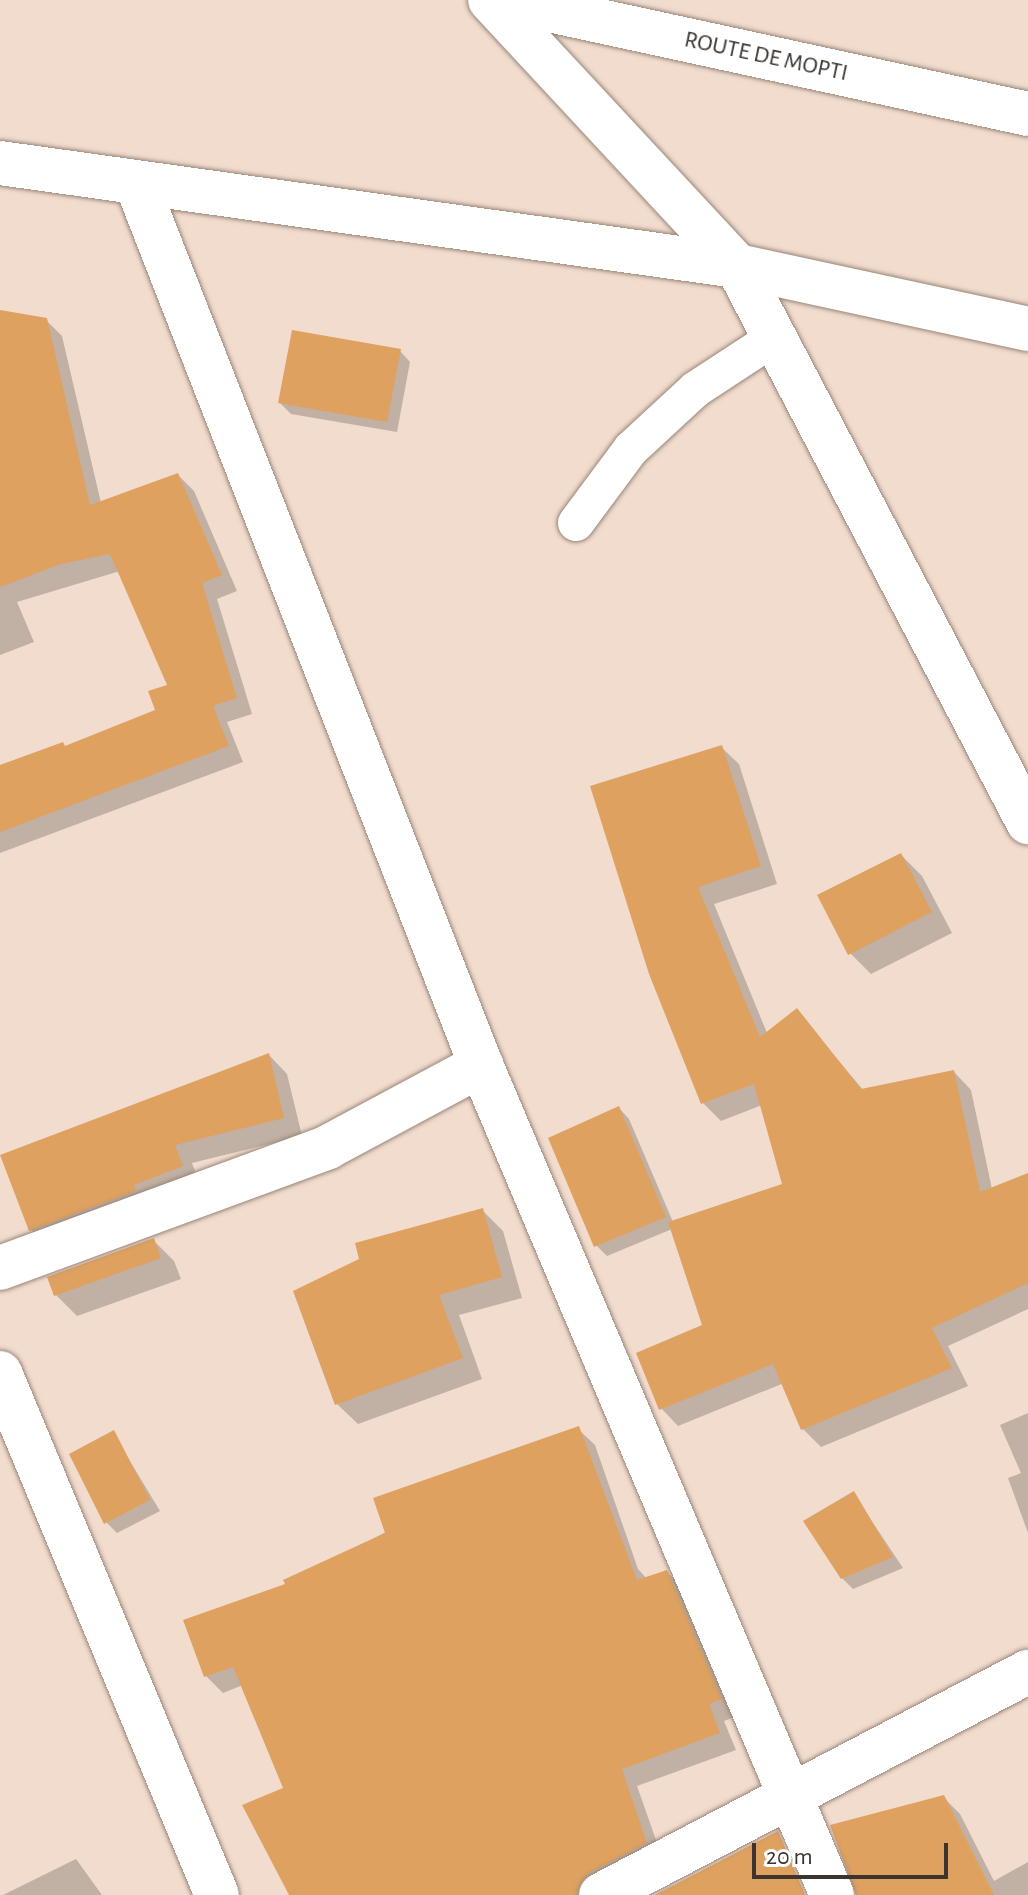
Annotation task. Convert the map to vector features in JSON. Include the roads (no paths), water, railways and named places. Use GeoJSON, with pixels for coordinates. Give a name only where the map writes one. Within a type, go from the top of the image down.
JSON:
{"type":"FeatureCollection","features":[{"type":"Feature","properties":{"kind":"main road"},"geometry":{"type":"LineString","coordinates":[[490,0],[737,266],[1028,822]]}},
{"type":"Feature","properties":{"kind":"main road","name":"ROUTE DE MOPTI"},"geometry":{"type":"LineString","coordinates":[[503,0],[1028,114]]}},
{"type":"Feature","properties":{"kind":"main road"},"geometry":{"type":"LineString","coordinates":[[0,163],[137,185],[737,266],[1028,329]]}},
{"type":"Feature","properties":{"kind":"main road"},"geometry":{"type":"LineString","coordinates":[[137,185],[481,1065],[832,1895]]}},
{"type":"Feature","properties":{"kind":"main road"},"geometry":{"type":"LineString","coordinates":[[0,1268],[328,1147],[481,1065]]}},
{"type":"Feature","properties":{"kind":"main road"},"geometry":{"type":"LineString","coordinates":[[0,1373],[217,1895]]}},
{"type":"Feature","properties":{"kind":"main road"},"geometry":{"type":"LineString","coordinates":[[601,1895],[789,1794],[1028,1672]]}},
{"type":"Feature","properties":{"kind":"lane"},"geometry":{"type":"LineString","coordinates":[[576,523],[631,449],[696,389],[774,338]]}}]}
